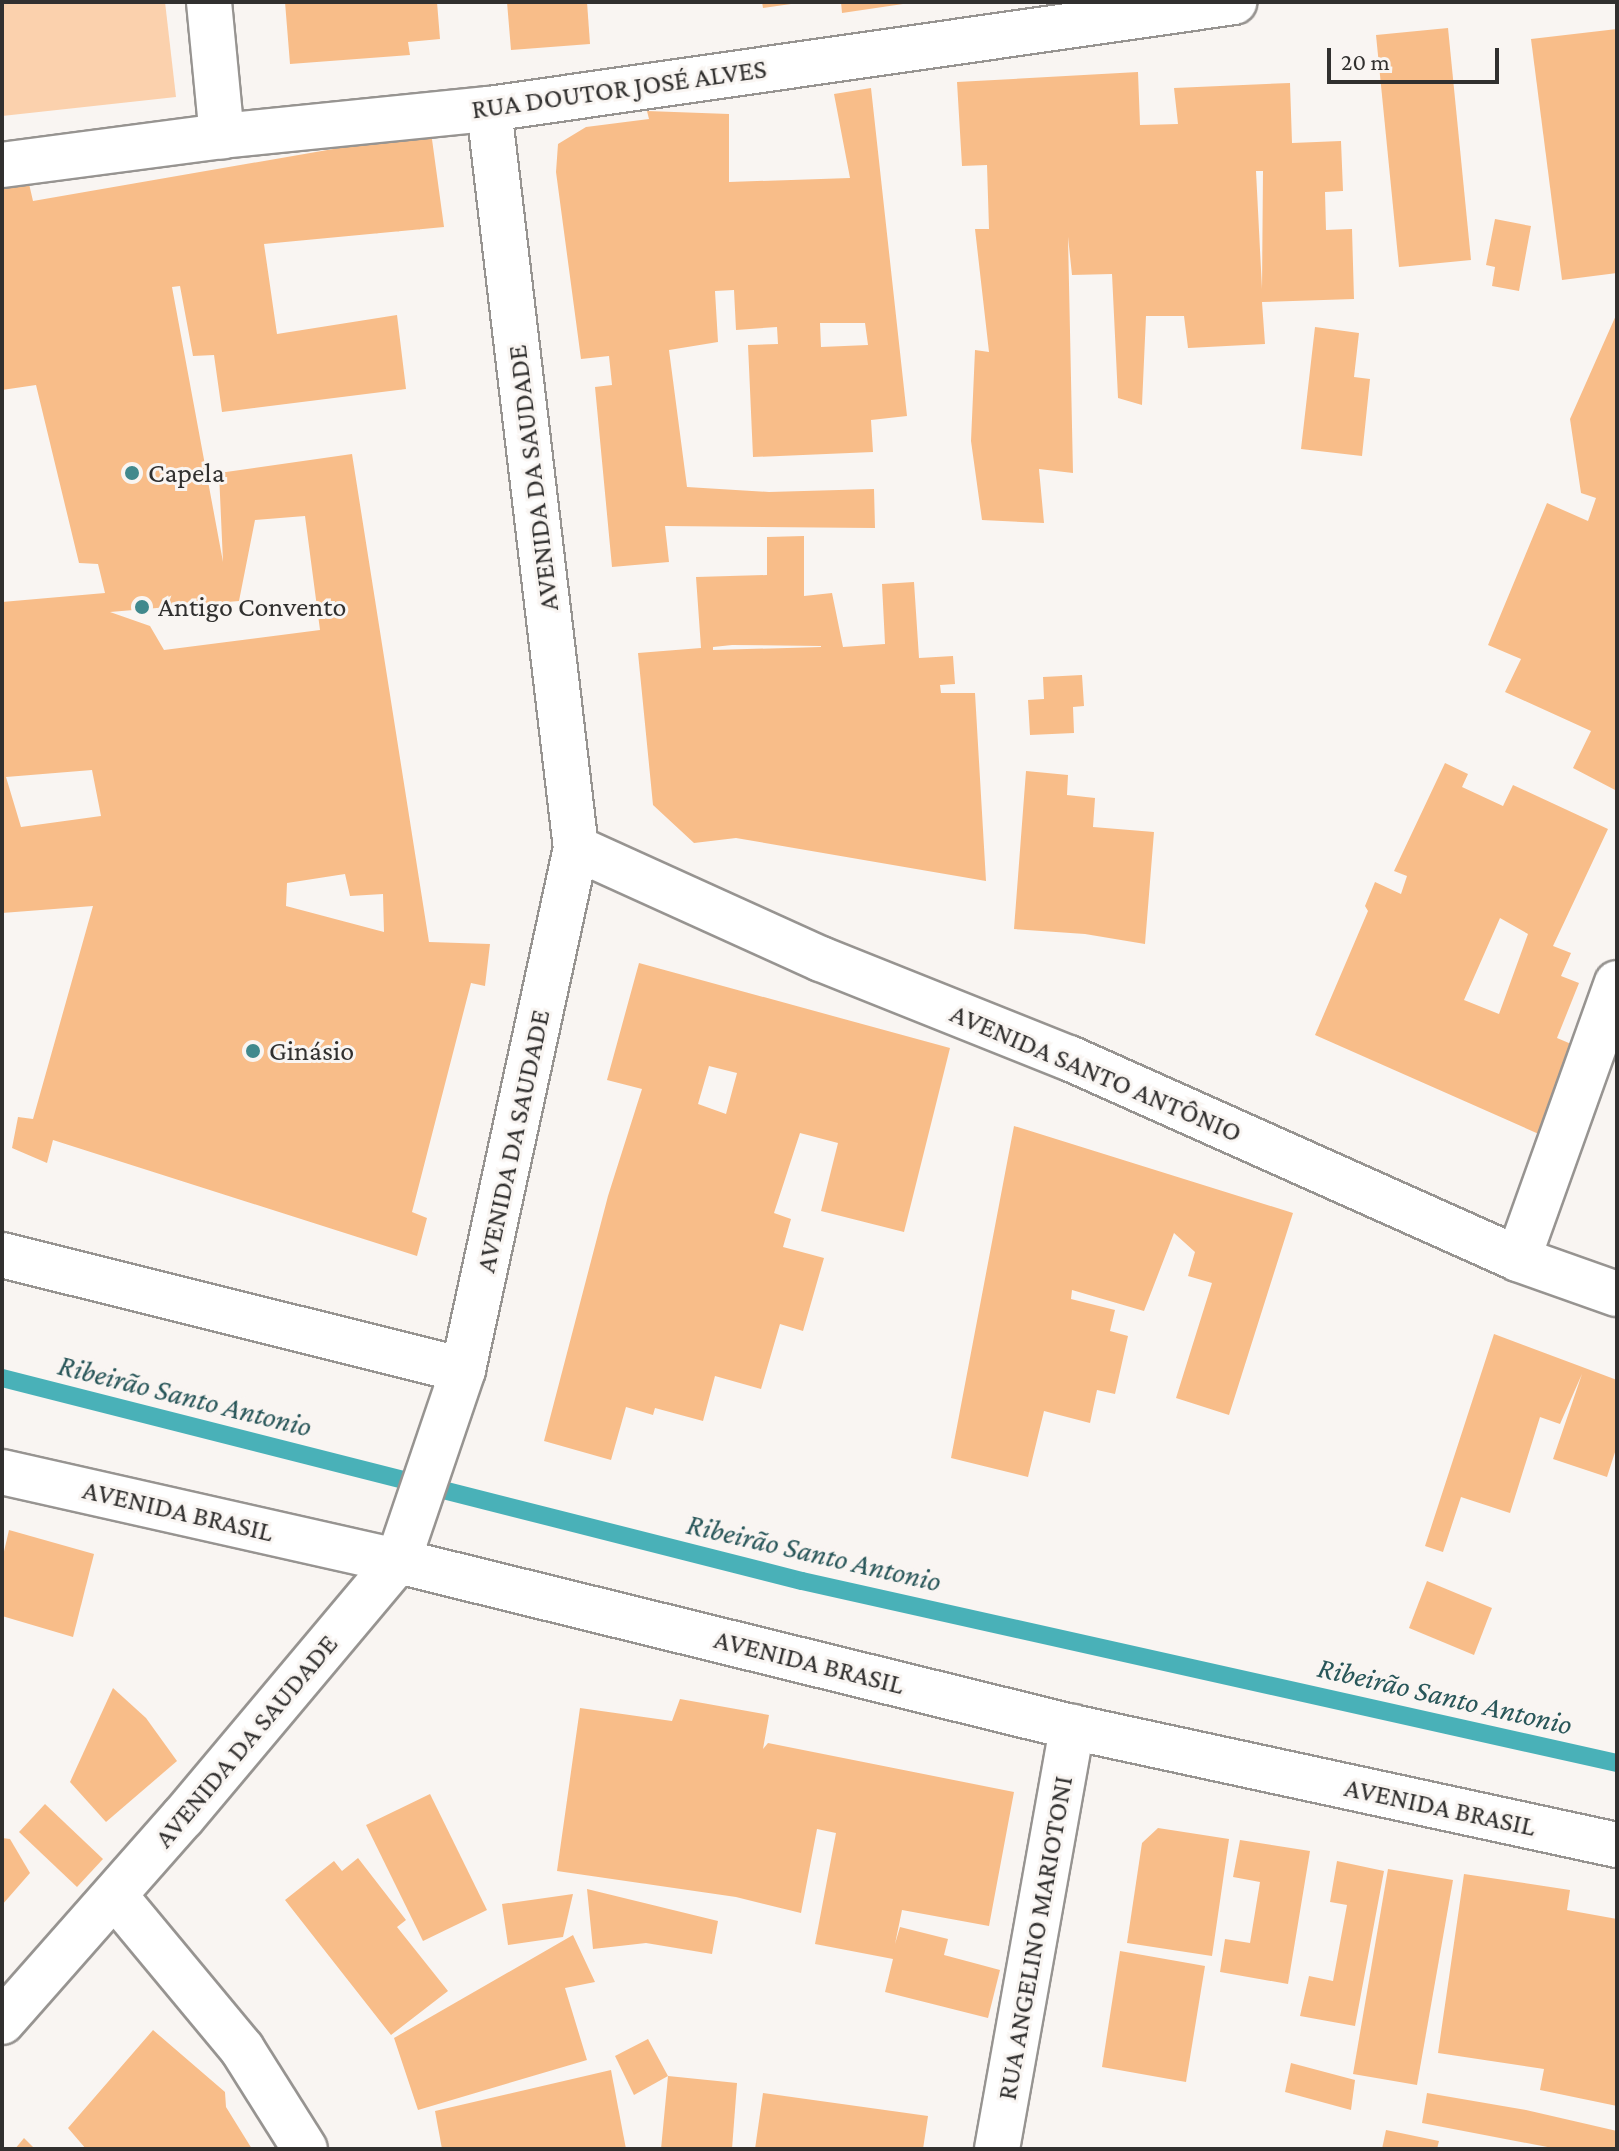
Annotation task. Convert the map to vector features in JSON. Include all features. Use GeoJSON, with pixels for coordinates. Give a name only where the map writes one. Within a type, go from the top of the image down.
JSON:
{"type":"FeatureCollection","features":[{"type":"Feature","properties":{"kind":"main road"},"geometry":{"type":"LineString","coordinates":[[209,2],[222,136]]}},
{"type":"Feature","properties":{"kind":"main road","name":"RUA DOUTOR JOSÉ ALVES"},"geometry":{"type":"LineString","coordinates":[[2,165],[222,136],[489,109],[1234,2]]}},
{"type":"Feature","properties":{"kind":"main road","name":"AVENIDA DA SAUDADE"},"geometry":{"type":"LineString","coordinates":[[2,2022],[115,1896],[398,1561],[463,1370],[576,848],[489,109]]}},
{"type":"Feature","properties":{"kind":"main road","name":"AVENIDA SANTO ANTÔNIO"},"geometry":{"type":"LineString","coordinates":[[576,848],[821,959],[1069,1058],[1518,1259],[1617,1294]]}},
{"type":"Feature","properties":{"kind":"main road"},"geometry":{"type":"LineString","coordinates":[[1518,1259],[1617,983]]}},
{"type":"Feature","properties":{"kind":"main road"},"geometry":{"type":"LineString","coordinates":[[2,1255],[463,1370]]}},
{"type":"Feature","properties":{"kind":"main road","name":"AVENIDA BRASIL"},"geometry":{"type":"LineString","coordinates":[[2,1472],[398,1561],[1072,1727],[1617,1845]]}},
{"type":"Feature","properties":{"kind":"main road","name":"RUA ANGELINO MARIOTONI"},"geometry":{"type":"LineString","coordinates":[[997,2149],[1072,1727]]}},
{"type":"Feature","properties":{"kind":"main road"},"geometry":{"type":"LineString","coordinates":[[115,1896],[242,2049],[305,2149]]}},
{"type":"Feature","properties":{"kind":"shaded area"},"geometry":{"type":"Polygon","coordinates":[[[2,2],[165,2],[176,97],[2,116],[2,2]]]}},
{"type":"Feature","properties":{"kind":"building"},"geometry":{"type":"Polygon","coordinates":[[[285,2],[437,2],[440,39],[408,42],[410,55],[290,64],[285,2]]]}},
{"type":"Feature","properties":{"kind":"building"},"geometry":{"type":"Polygon","coordinates":[[[507,2],[587,2],[590,44],[511,50],[507,2]]]}},
{"type":"Feature","properties":{"kind":"building"},"geometry":{"type":"Polygon","coordinates":[[[762,2],[791,2],[791,4],[763,8],[762,2]]]}},
{"type":"Feature","properties":{"kind":"building"},"geometry":{"type":"Polygon","coordinates":[[[841,2],[903,2],[903,4],[842,13],[841,2]]]}},
{"type":"Feature","properties":{"kind":"building"},"geometry":{"type":"Polygon","coordinates":[[[1448,28],[1471,260],[1399,267],[1376,35],[1448,28]]]}},
{"type":"Feature","properties":{"kind":"building"},"geometry":{"type":"Polygon","coordinates":[[[1617,29],[1617,273],[1562,280],[1531,39],[1617,29]]]}},
{"type":"Feature","properties":{"kind":"building"},"geometry":{"type":"Polygon","coordinates":[[[1138,72],[1140,125],[1178,124],[1174,88],[1290,83],[1292,143],[1341,141],[1343,191],[1325,192],[1326,230],[1352,229],[1354,299],[1262,302],[1265,344],[1188,348],[1184,316],[1146,316],[1142,405],[1118,398],[1112,274],[1072,275],[1068,237],[1073,473],[1039,469],[1044,523],[982,520],[971,441],[975,350],[989,352],[975,229],[989,229],[987,165],[962,166],[957,82],[1138,72]],[[1256,171],[1262,289],[1263,171],[1256,171]]]}},
{"type":"Feature","properties":{"kind":"building"},"geometry":{"type":"Polygon","coordinates":[[[871,88],[907,416],[871,420],[873,452],[753,457],[748,345],[778,344],[777,327],[736,330],[734,290],[715,291],[718,342],[669,350],[687,487],[769,492],[874,489],[875,528],[665,526],[669,562],[612,567],[595,387],[612,385],[609,356],[581,359],[556,172],[558,144],[586,127],[649,119],[647,111],[729,114],[729,182],[850,178],[834,94],[871,88]],[[820,323],[821,347],[868,345],[865,323],[820,323]]]}},
{"type":"Feature","properties":{"kind":"building"},"geometry":{"type":"Polygon","coordinates":[[[431,132],[444,227],[264,244],[277,334],[397,315],[406,389],[222,412],[214,355],[193,356],[180,286],[172,287],[223,562],[219,473],[352,454],[429,942],[490,944],[485,986],[471,983],[412,1212],[427,1218],[417,1256],[53,1140],[47,1163],[12,1148],[18,1117],[33,1119],[93,906],[2,913],[2,602],[105,593],[98,564],[79,563],[36,385],[2,390],[2,178],[27,175],[33,201],[431,132]],[[305,516],[255,520],[239,601],[110,612],[150,626],[164,650],[320,630],[305,516]],[[92,770],[6,777],[21,827],[101,816],[92,770]],[[345,874],[287,883],[286,906],[384,932],[383,894],[350,896],[345,874]]]}},
{"type":"Feature","properties":{"kind":"building"},"geometry":{"type":"Polygon","coordinates":[[[1495,219],[1531,226],[1519,291],[1492,286],[1495,267],[1486,265],[1495,219]]]}},
{"type":"Feature","properties":{"kind":"building"},"geometry":{"type":"Polygon","coordinates":[[[1617,313],[1617,791],[1573,768],[1591,731],[1505,692],[1521,659],[1488,645],[1547,503],[1588,521],[1596,498],[1581,493],[1570,419],[1617,313]]]}},
{"type":"Feature","properties":{"kind":"building"},"geometry":{"type":"Polygon","coordinates":[[[1315,327],[1359,333],[1354,377],[1370,379],[1362,456],[1301,449],[1315,327]]]}},
{"type":"Feature","properties":{"kind":"building"},"geometry":{"type":"Polygon","coordinates":[[[804,536],[804,596],[832,593],[843,647],[885,644],[882,584],[914,582],[919,658],[953,656],[955,684],[940,685],[941,693],[975,693],[986,881],[736,838],[694,843],[653,805],[638,653],[701,648],[696,577],[767,575],[767,537],[804,536]],[[732,645],[713,647],[713,650],[821,647],[732,645]]]}},
{"type":"Feature","properties":{"kind":"building"},"geometry":{"type":"Polygon","coordinates":[[[1082,675],[1084,706],[1073,707],[1074,733],[1030,735],[1028,700],[1044,699],[1043,677],[1082,675]]]}},
{"type":"Feature","properties":{"kind":"building"},"geometry":{"type":"Polygon","coordinates":[[[1445,763],[1468,774],[1462,787],[1503,806],[1513,785],[1608,829],[1553,946],[1571,953],[1561,976],[1579,983],[1557,1038],[1576,1046],[1541,1135],[1315,1035],[1368,911],[1365,906],[1375,882],[1401,894],[1407,876],[1394,871],[1445,763]],[[1500,918],[1464,1000],[1499,1014],[1528,934],[1500,918]]]}},
{"type":"Feature","properties":{"kind":"building"},"geometry":{"type":"Polygon","coordinates":[[[1026,771],[1068,775],[1067,795],[1095,798],[1093,827],[1154,832],[1145,944],[1085,934],[1014,929],[1026,771]]]}},
{"type":"Feature","properties":{"kind":"building"},"geometry":{"type":"Polygon","coordinates":[[[639,963],[950,1048],[904,1232],[821,1211],[838,1143],[800,1133],[774,1213],[791,1219],[783,1247],[824,1258],[803,1331],[780,1324],[761,1389],[715,1376],[703,1421],[655,1408],[653,1415],[626,1407],[611,1460],[544,1441],[608,1196],[642,1089],[607,1080],[639,963]],[[709,1066],[698,1104],[726,1114],[737,1073],[709,1066]]]}},
{"type":"Feature","properties":{"kind":"building"},"geometry":{"type":"Polygon","coordinates":[[[1014,1126],[1293,1213],[1229,1415],[1176,1398],[1212,1283],[1188,1276],[1195,1252],[1174,1233],[1144,1311],[1072,1290],[1071,1299],[1115,1310],[1110,1331],[1128,1336],[1115,1394],[1097,1390],[1090,1423],[1044,1411],[1028,1477],[951,1458],[1014,1126]]]}},
{"type":"Feature","properties":{"kind":"building"},"geometry":{"type":"Polygon","coordinates":[[[1494,1334],[1617,1380],[1617,1446],[1607,1477],[1553,1459],[1582,1374],[1560,1424],[1540,1417],[1510,1513],[1461,1497],[1443,1552],[1425,1546],[1494,1334]]]}},
{"type":"Feature","properties":{"kind":"building"},"geometry":{"type":"Polygon","coordinates":[[[9,1530],[94,1554],[73,1637],[2,1616],[2,1560],[9,1530]]]}},
{"type":"Feature","properties":{"kind":"building"},"geometry":{"type":"Polygon","coordinates":[[[1427,1581],[1492,1608],[1474,1655],[1409,1628],[1427,1581]]]}},
{"type":"Feature","properties":{"kind":"building"},"geometry":{"type":"Polygon","coordinates":[[[113,1688],[146,1718],[177,1761],[106,1822],[70,1782],[113,1688]]]}},
{"type":"Feature","properties":{"kind":"building"},"geometry":{"type":"Polygon","coordinates":[[[680,1699],[769,1715],[763,1749],[768,1743],[1014,1792],[989,1926],[902,1910],[895,1944],[900,1927],[948,1939],[944,1955],[1000,1970],[988,2018],[885,1992],[893,1959],[815,1944],[836,1833],[817,1829],[801,1913],[736,1897],[557,1871],[580,1708],[672,1721],[680,1699]]]}},
{"type":"Feature","properties":{"kind":"building"},"geometry":{"type":"Polygon","coordinates":[[[430,1794],[487,1910],[423,1941],[366,1825],[430,1794]]]}},
{"type":"Feature","properties":{"kind":"building"},"geometry":{"type":"Polygon","coordinates":[[[45,1804],[103,1859],[77,1887],[19,1832],[45,1804]]]}},
{"type":"Feature","properties":{"kind":"building"},"geometry":{"type":"Polygon","coordinates":[[[1158,1828],[1229,1839],[1212,1956],[1127,1943],[1142,1843],[1158,1828]]]}},
{"type":"Feature","properties":{"kind":"building"},"geometry":{"type":"Polygon","coordinates":[[[2,1838],[10,1839],[30,1873],[2,1905],[2,1838]]]}},
{"type":"Feature","properties":{"kind":"building"},"geometry":{"type":"Polygon","coordinates":[[[1240,1840],[1310,1851],[1288,1984],[1220,1972],[1225,1939],[1250,1943],[1260,1882],[1233,1877],[1240,1840]]]}},
{"type":"Feature","properties":{"kind":"building"},"geometry":{"type":"Polygon","coordinates":[[[358,1858],[406,1920],[397,1927],[448,1991],[391,2035],[285,1900],[334,1861],[342,1871],[358,1858]]]}},
{"type":"Feature","properties":{"kind":"building"},"geometry":{"type":"Polygon","coordinates":[[[1337,1861],[1384,1871],[1355,2026],[1300,2016],[1309,1976],[1333,1981],[1347,1905],[1330,1902],[1337,1861]]]}},
{"type":"Feature","properties":{"kind":"building"},"geometry":{"type":"Polygon","coordinates":[[[1388,1869],[1453,1880],[1417,2085],[1353,2074],[1388,1869]]]}},
{"type":"Feature","properties":{"kind":"building"},"geometry":{"type":"Polygon","coordinates":[[[1464,1874],[1570,1890],[1567,1910],[1617,1919],[1617,2106],[1540,2090],[1544,2069],[1438,2053],[1464,1874]]]}},
{"type":"Feature","properties":{"kind":"building"},"geometry":{"type":"Polygon","coordinates":[[[587,1889],[718,1921],[712,1954],[646,1943],[593,1949],[587,1889]]]}},
{"type":"Feature","properties":{"kind":"building"},"geometry":{"type":"Polygon","coordinates":[[[573,1894],[563,1937],[508,1945],[502,1904],[573,1894]]]}},
{"type":"Feature","properties":{"kind":"building"},"geometry":{"type":"Polygon","coordinates":[[[573,1935],[595,1982],[565,1988],[587,2060],[418,2110],[394,2038],[573,1935]]]}},
{"type":"Feature","properties":{"kind":"building"},"geometry":{"type":"Polygon","coordinates":[[[1120,1951],[1205,1966],[1186,2082],[1102,2067],[1120,1951]]]}},
{"type":"Feature","properties":{"kind":"building"},"geometry":{"type":"Polygon","coordinates":[[[153,2030],[225,2092],[226,2107],[252,2149],[86,2149],[68,2128],[153,2030]]]}},
{"type":"Feature","properties":{"kind":"building"},"geometry":{"type":"Polygon","coordinates":[[[648,2039],[668,2076],[634,2095],[615,2056],[648,2039]]]}},
{"type":"Feature","properties":{"kind":"building"},"geometry":{"type":"Polygon","coordinates":[[[1291,2063],[1355,2080],[1351,2110],[1285,2092],[1291,2063]]]}},
{"type":"Feature","properties":{"kind":"building"},"geometry":{"type":"Polygon","coordinates":[[[611,2070],[626,2149],[442,2149],[435,2111],[611,2070]]]}},
{"type":"Feature","properties":{"kind":"building"},"geometry":{"type":"Polygon","coordinates":[[[668,2076],[737,2083],[732,2149],[661,2149],[668,2076]]]}},
{"type":"Feature","properties":{"kind":"building"},"geometry":{"type":"Polygon","coordinates":[[[763,2093],[928,2116],[923,2149],[755,2149],[763,2093]]]}},
{"type":"Feature","properties":{"kind":"building"},"geometry":{"type":"Polygon","coordinates":[[[1427,2093],[1526,2110],[1617,2131],[1617,2149],[1558,2149],[1422,2123],[1427,2093]]]}},
{"type":"Feature","properties":{"kind":"building"},"geometry":{"type":"Polygon","coordinates":[[[1386,2130],[1439,2141],[1437,2149],[1382,2149],[1386,2130]]]}},
{"type":"Feature","properties":{"kind":"building"},"geometry":{"type":"Polygon","coordinates":[[[24,2138],[35,2149],[15,2149],[24,2138]]]}},
{"type":"Feature","properties":{"kind":"waterway","name":"Ribeirão Santo Antonio"},"geometry":{"type":"LineString","coordinates":[[2,1378],[802,1581],[1617,1763]]}},
{"type":"Feature","properties":{"kind":"place","name":"Capela"},"geometry":{"type":"Point","coordinates":[132,473]}},
{"type":"Feature","properties":{"kind":"place","name":"Antigo Convento"},"geometry":{"type":"Point","coordinates":[142,607]}},
{"type":"Feature","properties":{"kind":"place","name":"Ginásio"},"geometry":{"type":"Point","coordinates":[253,1051]}}]}
